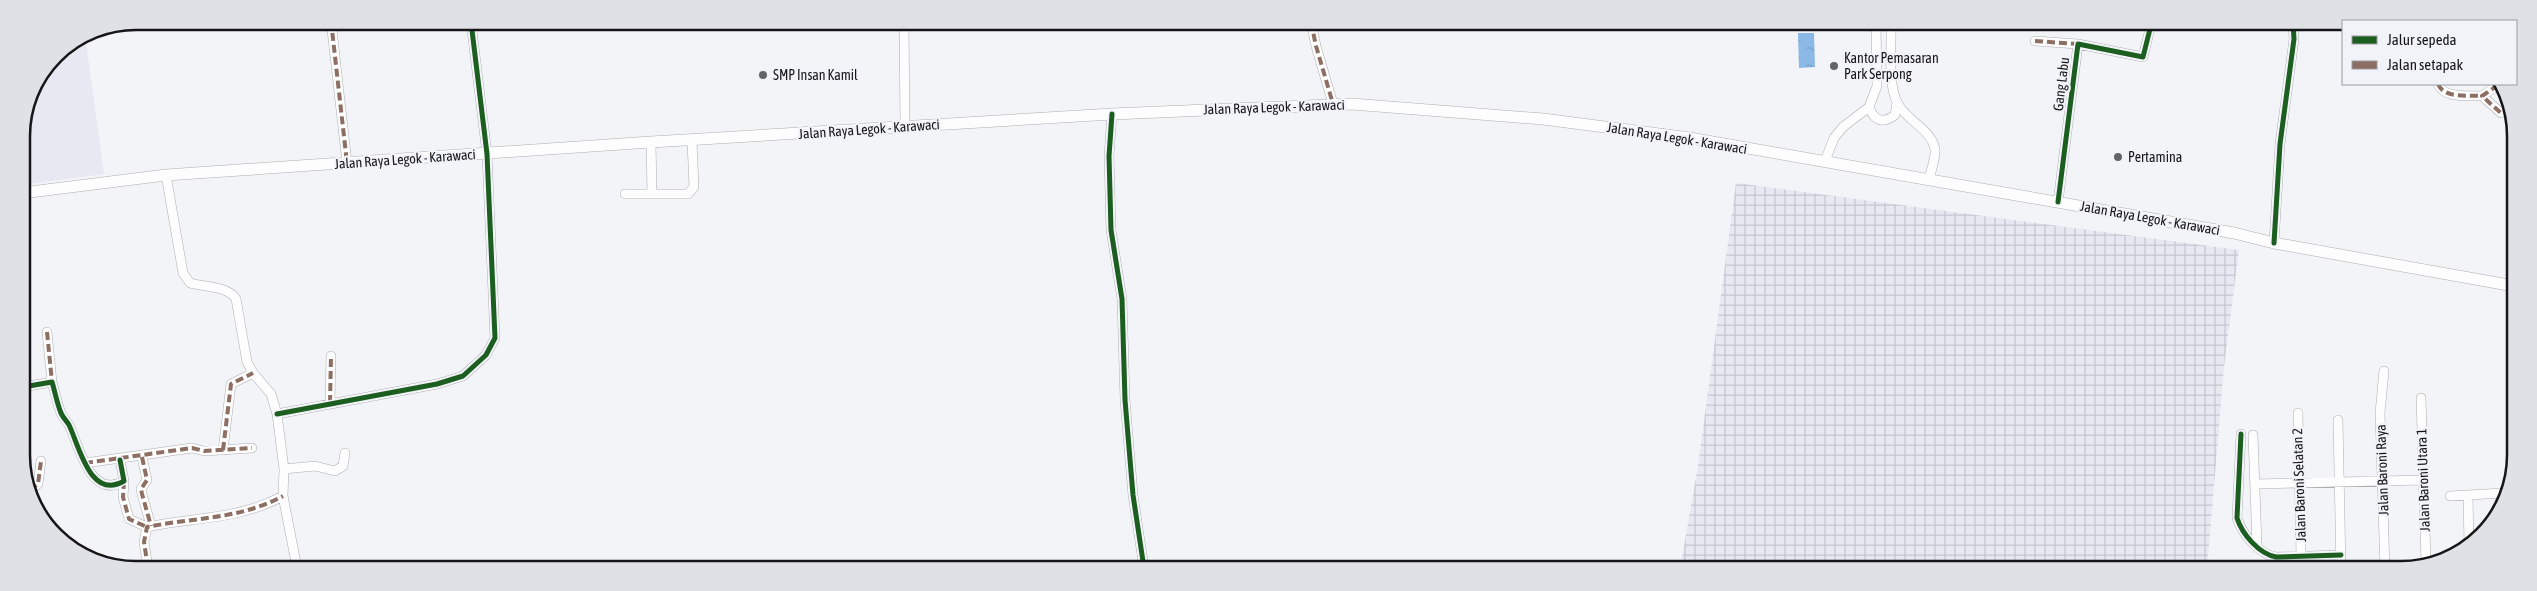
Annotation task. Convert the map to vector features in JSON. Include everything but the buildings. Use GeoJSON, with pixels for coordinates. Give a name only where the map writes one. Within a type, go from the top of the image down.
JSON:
{"type":"FeatureCollection","features":[{"type":"Feature","properties":{"kind":"main road","name":"Jalan Raya Legok - Karawaci"},"geometry":{"type":"LineString","coordinates":[[30,191],[166,175],[651,142],[1112,114],[1334,104],[1378,104],[1543,119],[1690,138],[1777,155],[1825,161],[2234,233],[2274,243],[2507,285]]}},
{"type":"Feature","properties":{"kind":"street"},"geometry":{"type":"LineString","coordinates":[[332,30],[347,163]]}},
{"type":"Feature","properties":{"kind":"street"},"geometry":{"type":"LineString","coordinates":[[277,414],[437,384],[463,376],[486,355],[495,338],[488,154],[472,30]]}},
{"type":"Feature","properties":{"kind":"street"},"geometry":{"type":"LineString","coordinates":[[904,30],[905,127]]}},
{"type":"Feature","properties":{"kind":"street"},"geometry":{"type":"LineString","coordinates":[[1313,30],[1334,104]]}},
{"type":"Feature","properties":{"kind":"street"},"geometry":{"type":"LineString","coordinates":[[1825,161],[1834,138],[1842,127],[1869,107],[1877,86],[1876,30]]}},
{"type":"Feature","properties":{"kind":"street"},"geometry":{"type":"LineString","coordinates":[[1869,107],[1872,116],[1879,121],[1888,120],[1895,115],[1897,104],[1892,84],[1892,30]]}},
{"type":"Feature","properties":{"kind":"street","name":"Gang Labu"},"geometry":{"type":"LineString","coordinates":[[2058,202],[2078,44],[2143,58],[2150,30]]}},
{"type":"Feature","properties":{"kind":"street"},"geometry":{"type":"LineString","coordinates":[[2274,243],[2280,144],[2294,39],[2293,30]]}},
{"type":"Feature","properties":{"kind":"street"},"geometry":{"type":"LineString","coordinates":[[2035,41],[2078,44]]}},
{"type":"Feature","properties":{"kind":"street"},"geometry":{"type":"LineString","coordinates":[[1876,45],[1892,45]]}},
{"type":"Feature","properties":{"kind":"street"},"geometry":{"type":"LineString","coordinates":[[2438,85],[2440,89],[2447,93],[2482,96],[2502,113]]}},
{"type":"Feature","properties":{"kind":"street"},"geometry":{"type":"LineString","coordinates":[[2482,96],[2495,87]]}},
{"type":"Feature","properties":{"kind":"street"},"geometry":{"type":"LineString","coordinates":[[1897,104],[1909,119],[1924,130],[1934,148],[1930,180]]}},
{"type":"Feature","properties":{"kind":"street"},"geometry":{"type":"LineString","coordinates":[[1112,114],[1109,156],[1111,230],[1122,299],[1125,400],[1133,495],[1143,561]]}},
{"type":"Feature","properties":{"kind":"street"},"geometry":{"type":"LineString","coordinates":[[625,194],[685,195],[692,191],[692,141]]}},
{"type":"Feature","properties":{"kind":"street"},"geometry":{"type":"LineString","coordinates":[[651,142],[652,194]]}},
{"type":"Feature","properties":{"kind":"street"},"geometry":{"type":"LineString","coordinates":[[166,175],[183,273],[190,283],[233,294],[236,299],[244,352],[254,374],[271,394],[277,414],[284,468],[283,496],[296,561]]}},
{"type":"Feature","properties":{"kind":"street"},"geometry":{"type":"LineString","coordinates":[[47,332],[52,382],[61,413],[69,425],[85,463],[91,474],[104,483],[115,484],[124,481]]}},
{"type":"Feature","properties":{"kind":"street"},"geometry":{"type":"LineString","coordinates":[[330,403],[331,356]]}},
{"type":"Feature","properties":{"kind":"street","name":"Jalan Baroni Raya"},"geometry":{"type":"LineString","coordinates":[[2384,371],[2380,414],[2385,561]]}},
{"type":"Feature","properties":{"kind":"street"},"geometry":{"type":"LineString","coordinates":[[224,450],[231,384],[254,374]]}},
{"type":"Feature","properties":{"kind":"street"},"geometry":{"type":"LineString","coordinates":[[30,386],[52,382]]}},
{"type":"Feature","properties":{"kind":"street","name":"Jalan Baroni Utara 1"},"geometry":{"type":"LineString","coordinates":[[2421,398],[2426,557]]}},
{"type":"Feature","properties":{"kind":"street","name":"Jalan Baroni Selatan 2"},"geometry":{"type":"LineString","coordinates":[[2298,413],[2301,556]]}},
{"type":"Feature","properties":{"kind":"street"},"geometry":{"type":"LineString","coordinates":[[2338,420],[2341,561]]}},
{"type":"Feature","properties":{"kind":"street"},"geometry":{"type":"LineString","coordinates":[[2241,434],[2237,518],[2241,530],[2267,555],[2341,555]]}},
{"type":"Feature","properties":{"kind":"street"},"geometry":{"type":"LineString","coordinates":[[2253,435],[2257,545]]}},
{"type":"Feature","properties":{"kind":"street"},"geometry":{"type":"LineString","coordinates":[[85,463],[142,457],[192,448],[204,451],[252,448]]}},
{"type":"Feature","properties":{"kind":"street"},"geometry":{"type":"LineString","coordinates":[[284,468],[314,466],[335,471],[343,466],[345,453]]}},
{"type":"Feature","properties":{"kind":"street"},"geometry":{"type":"LineString","coordinates":[[142,457],[147,480],[142,490],[149,527],[144,542],[147,561]]}},
{"type":"Feature","properties":{"kind":"street"},"geometry":{"type":"LineString","coordinates":[[35,486],[38,484],[41,460]]}},
{"type":"Feature","properties":{"kind":"street"},"geometry":{"type":"LineString","coordinates":[[120,460],[124,481],[122,497],[129,519],[149,527],[227,516],[262,507],[283,496]]}},
{"type":"Feature","properties":{"kind":"street"},"geometry":{"type":"LineString","coordinates":[[2255,484],[2423,480]]}},
{"type":"Feature","properties":{"kind":"street"},"geometry":{"type":"LineString","coordinates":[[2450,496],[2499,493]]}},
{"type":"Feature","properties":{"kind":"street"},"geometry":{"type":"LineString","coordinates":[[2468,495],[2469,537]]}},
{"type":"Feature","properties":{"kind":"shaded area"},"geometry":{"type":"Polygon","coordinates":[[[86,43],[104,174],[30,184],[30,129],[38,96],[44,83],[56,66],[66,56],[86,43]]]}},
{"type":"Feature","properties":{"kind":"shaded area"},"geometry":{"type":"Polygon","coordinates":[[[1736,183],[2239,250],[2224,367],[2208,561],[1681,561],[1698,466],[1736,183]]]}},
{"type":"Feature","properties":{"kind":"water"},"geometry":{"type":"Polygon","coordinates":[[[1798,33],[1814,33],[1815,67],[1799,68],[1798,33]]]}},
{"type":"Feature","properties":{"kind":"marked path"},"geometry":{"type":"LineString","coordinates":[[332,30],[347,163]]}},
{"type":"Feature","properties":{"kind":"marked path"},"geometry":{"type":"LineString","coordinates":[[1313,30],[1333,104]]}},
{"type":"Feature","properties":{"kind":"marked path"},"geometry":{"type":"LineString","coordinates":[[2035,41],[2078,44]]}},
{"type":"Feature","properties":{"kind":"marked path"},"geometry":{"type":"LineString","coordinates":[[2439,85],[2441,89],[2451,94],[2482,96]]}},
{"type":"Feature","properties":{"kind":"marked path"},"geometry":{"type":"LineString","coordinates":[[2495,87],[2482,96],[2501,113]]}},
{"type":"Feature","properties":{"kind":"marked path"},"geometry":{"type":"LineString","coordinates":[[47,332],[52,382]]}},
{"type":"Feature","properties":{"kind":"marked path"},"geometry":{"type":"LineString","coordinates":[[330,403],[331,356]]}},
{"type":"Feature","properties":{"kind":"marked path"},"geometry":{"type":"LineString","coordinates":[[223,450],[231,384],[253,373]]}},
{"type":"Feature","properties":{"kind":"marked path"},"geometry":{"type":"LineString","coordinates":[[85,463],[192,448],[204,451],[252,448]]}},
{"type":"Feature","properties":{"kind":"marked path"},"geometry":{"type":"LineString","coordinates":[[142,457],[147,480],[141,489],[151,526]]}},
{"type":"Feature","properties":{"kind":"marked path"},"geometry":{"type":"LineString","coordinates":[[35,486],[38,484],[41,461]]}},
{"type":"Feature","properties":{"kind":"marked path"},"geometry":{"type":"LineString","coordinates":[[124,481],[123,497],[129,519],[147,527]]}},
{"type":"Feature","properties":{"kind":"marked path"},"geometry":{"type":"LineString","coordinates":[[147,561],[144,542],[147,527],[233,514],[250,510],[283,496]]}},
{"type":"Feature","properties":{"kind":"cycle path"},"geometry":{"type":"LineString","coordinates":[[277,414],[437,384],[463,376],[486,355],[495,338],[487,154],[472,30]]}},
{"type":"Feature","properties":{"kind":"cycle path"},"geometry":{"type":"LineString","coordinates":[[2058,202],[2078,44],[2143,57],[2150,30]]}},
{"type":"Feature","properties":{"kind":"cycle path"},"geometry":{"type":"LineString","coordinates":[[2274,243],[2280,144],[2294,39],[2293,30]]}},
{"type":"Feature","properties":{"kind":"cycle path"},"geometry":{"type":"LineString","coordinates":[[1112,114],[1109,156],[1111,230],[1122,299],[1125,400],[1133,495],[1143,561]]}},
{"type":"Feature","properties":{"kind":"cycle path"},"geometry":{"type":"LineString","coordinates":[[30,386],[52,382],[61,413],[69,425],[82,457],[94,477],[102,484],[112,485],[124,481],[120,460]]}},
{"type":"Feature","properties":{"kind":"cycle path"},"geometry":{"type":"LineString","coordinates":[[2241,434],[2237,518],[2247,537],[2263,552],[2276,557],[2341,555]]}},
{"type":"Feature","properties":{"kind":"place","name":"Kantor Pemasaran Park Serpong"},"geometry":{"type":"Point","coordinates":[1834,66]}},
{"type":"Feature","properties":{"kind":"place","name":"SMP Insan Kamil"},"geometry":{"type":"Point","coordinates":[763,75]}},
{"type":"Feature","properties":{"kind":"place","name":"Pertamina"},"geometry":{"type":"Point","coordinates":[2118,157]}}]}
